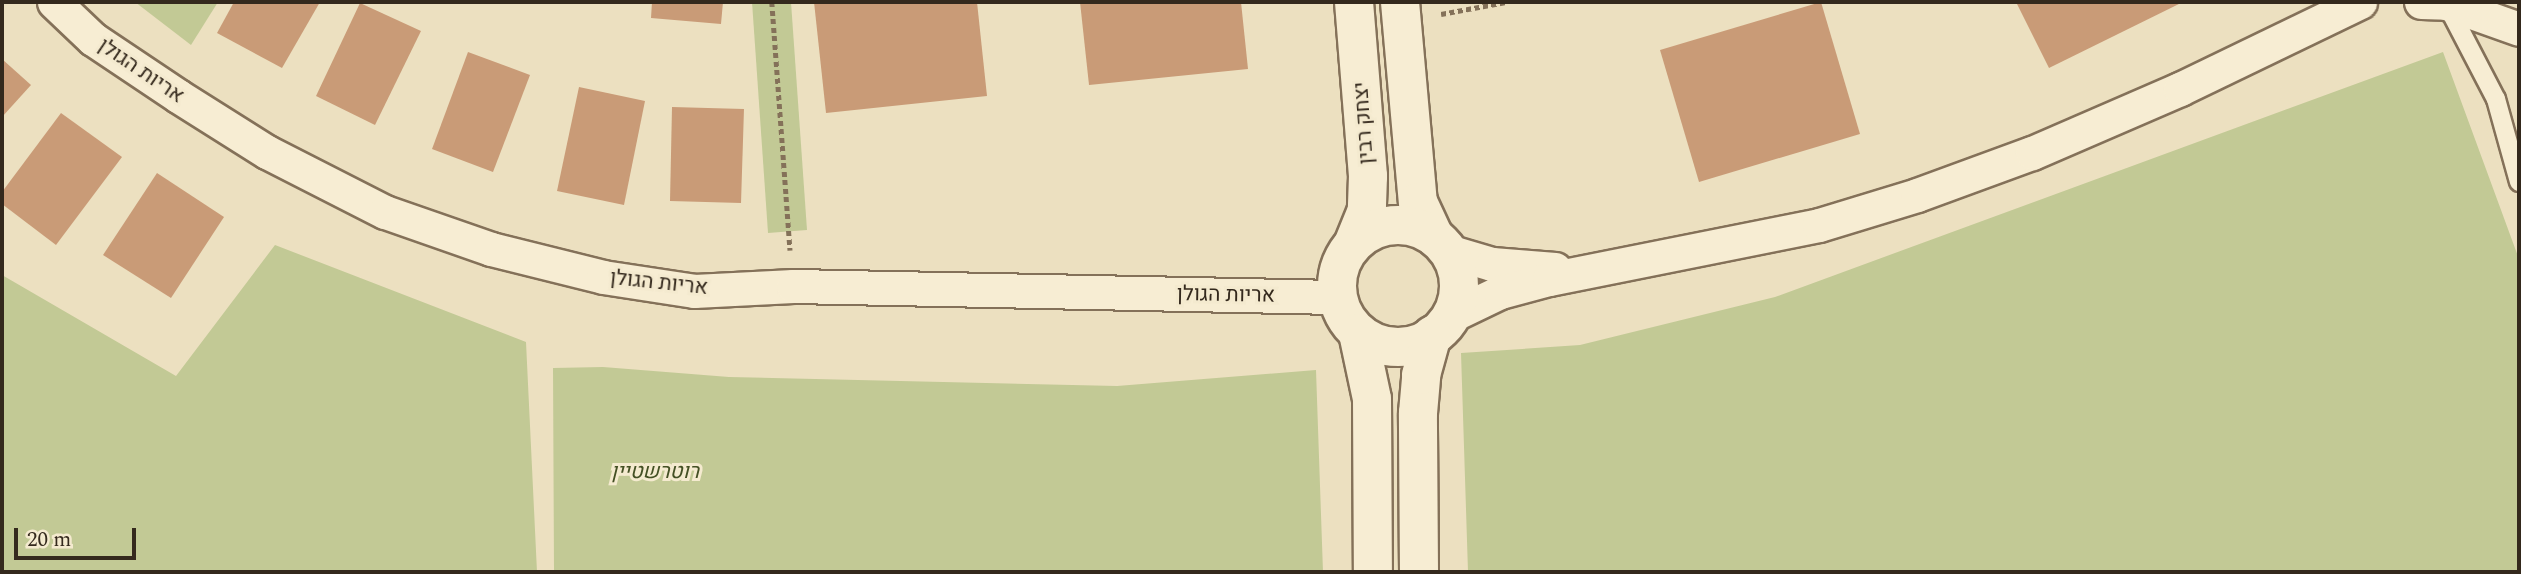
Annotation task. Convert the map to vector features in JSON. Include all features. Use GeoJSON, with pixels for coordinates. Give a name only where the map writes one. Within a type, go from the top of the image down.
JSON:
{"type":"FeatureCollection","features":[{"type":"Feature","properties":{"kind":"main road","name":"יצחק רבין"},"geometry":{"type":"LineString","coordinates":[[1354,2],[1368,176],[1367,210],[1354,243]]}},
{"type":"Feature","properties":{"kind":"main road"},"geometry":{"type":"LineString","coordinates":[[1417,9],[1418,202],[1458,271],[1458,295],[1421,375],[1418,413],[1419,572]]}},
{"type":"Feature","properties":{"kind":"main road"},"geometry":{"type":"LineString","coordinates":[[1373,572],[1372,399],[1358,333],[1337,297],[1342,260],[1354,243],[1371,231],[1392,225],[1441,244]]}},
{"type":"Feature","properties":{"kind":"main road"},"geometry":{"type":"LineString","coordinates":[[1358,333],[1377,344],[1400,348],[1442,325]]}},
{"type":"Feature","properties":{"kind":"street","name":"אריות הגולן"},"geometry":{"type":"LineString","coordinates":[[54,2],[93,39],[178,96],[267,152],[385,212],[491,249],[603,277],[694,290],[793,286],[1337,297]]}},
{"type":"Feature","properties":{"kind":"street"},"geometry":{"type":"LineString","coordinates":[[1442,325],[1500,292],[1581,270],[1819,225],[1917,195],[2032,153],[2180,89],[2360,2]]}},
{"type":"Feature","properties":{"kind":"street"},"geometry":{"type":"LineString","coordinates":[[2434,3],[2519,30]]}},
{"type":"Feature","properties":{"kind":"street"},"geometry":{"type":"LineString","coordinates":[[1441,244],[1492,264],[1581,270]]}},
{"type":"Feature","properties":{"kind":"lane"},"geometry":{"type":"LineString","coordinates":[[2434,3],[2496,99],[2519,182]]}},
{"type":"Feature","properties":{"kind":"path"},"geometry":{"type":"LineString","coordinates":[[772,2],[793,286]]}},
{"type":"Feature","properties":{"kind":"path"},"geometry":{"type":"LineString","coordinates":[[1417,9],[1506,2]]}},
{"type":"Feature","properties":{"kind":"green space"},"geometry":{"type":"Polygon","coordinates":[[[135,2],[218,2],[191,45],[135,2]]]}},
{"type":"Feature","properties":{"kind":"green space"},"geometry":{"type":"Polygon","coordinates":[[[752,2],[791,2],[807,230],[768,233],[752,2]]]}},
{"type":"Feature","properties":{"kind":"green space"},"geometry":{"type":"Polygon","coordinates":[[[2443,52],[2519,259],[2519,572],[1468,572],[1461,353],[1580,345],[1775,297],[2443,52]]]}},
{"type":"Feature","properties":{"kind":"green space"},"geometry":{"type":"Polygon","coordinates":[[[275,245],[526,342],[537,572],[2,572],[2,275],[176,376],[275,245]]]}},
{"type":"Feature","properties":{"kind":"green space","name":"רוטרשטיין"},"geometry":{"type":"Polygon","coordinates":[[[603,367],[729,377],[1117,386],[1316,370],[1323,572],[554,572],[553,368],[603,367]]]}},
{"type":"Feature","properties":{"kind":"building"},"geometry":{"type":"Polygon","coordinates":[[[234,2],[320,2],[282,68],[217,33],[234,2]]]}},
{"type":"Feature","properties":{"kind":"building"},"geometry":{"type":"Polygon","coordinates":[[[652,2],[723,2],[721,24],[651,18],[652,2]]]}},
{"type":"Feature","properties":{"kind":"building"},"geometry":{"type":"Polygon","coordinates":[[[814,2],[977,2],[987,96],[826,113],[814,2]]]}},
{"type":"Feature","properties":{"kind":"building"},"geometry":{"type":"Polygon","coordinates":[[[1080,2],[1241,2],[1248,69],[1089,85],[1080,2]]]}},
{"type":"Feature","properties":{"kind":"building"},"geometry":{"type":"Polygon","coordinates":[[[1821,2],[1860,134],[1699,182],[1660,50],[1821,2]]]}},
{"type":"Feature","properties":{"kind":"building"},"geometry":{"type":"Polygon","coordinates":[[[2016,2],[2183,2],[2049,68],[2016,2]]]}},
{"type":"Feature","properties":{"kind":"building"},"geometry":{"type":"Polygon","coordinates":[[[360,3],[421,31],[375,125],[316,96],[360,3]]]}},
{"type":"Feature","properties":{"kind":"building"},"geometry":{"type":"Polygon","coordinates":[[[468,52],[530,75],[493,172],[432,149],[468,52]]]}},
{"type":"Feature","properties":{"kind":"building"},"geometry":{"type":"Polygon","coordinates":[[[2,59],[31,85],[2,117],[2,59]]]}},
{"type":"Feature","properties":{"kind":"building"},"geometry":{"type":"Polygon","coordinates":[[[579,87],[645,101],[624,205],[557,191],[579,87]]]}},
{"type":"Feature","properties":{"kind":"building"},"geometry":{"type":"Polygon","coordinates":[[[672,107],[744,109],[741,203],[670,201],[672,107]]]}},
{"type":"Feature","properties":{"kind":"building"},"geometry":{"type":"Polygon","coordinates":[[[61,113],[122,157],[56,245],[2,204],[2,192],[61,113]]]}},
{"type":"Feature","properties":{"kind":"building"},"geometry":{"type":"Polygon","coordinates":[[[157,173],[224,217],[171,298],[103,255],[157,173]]]}}]}
